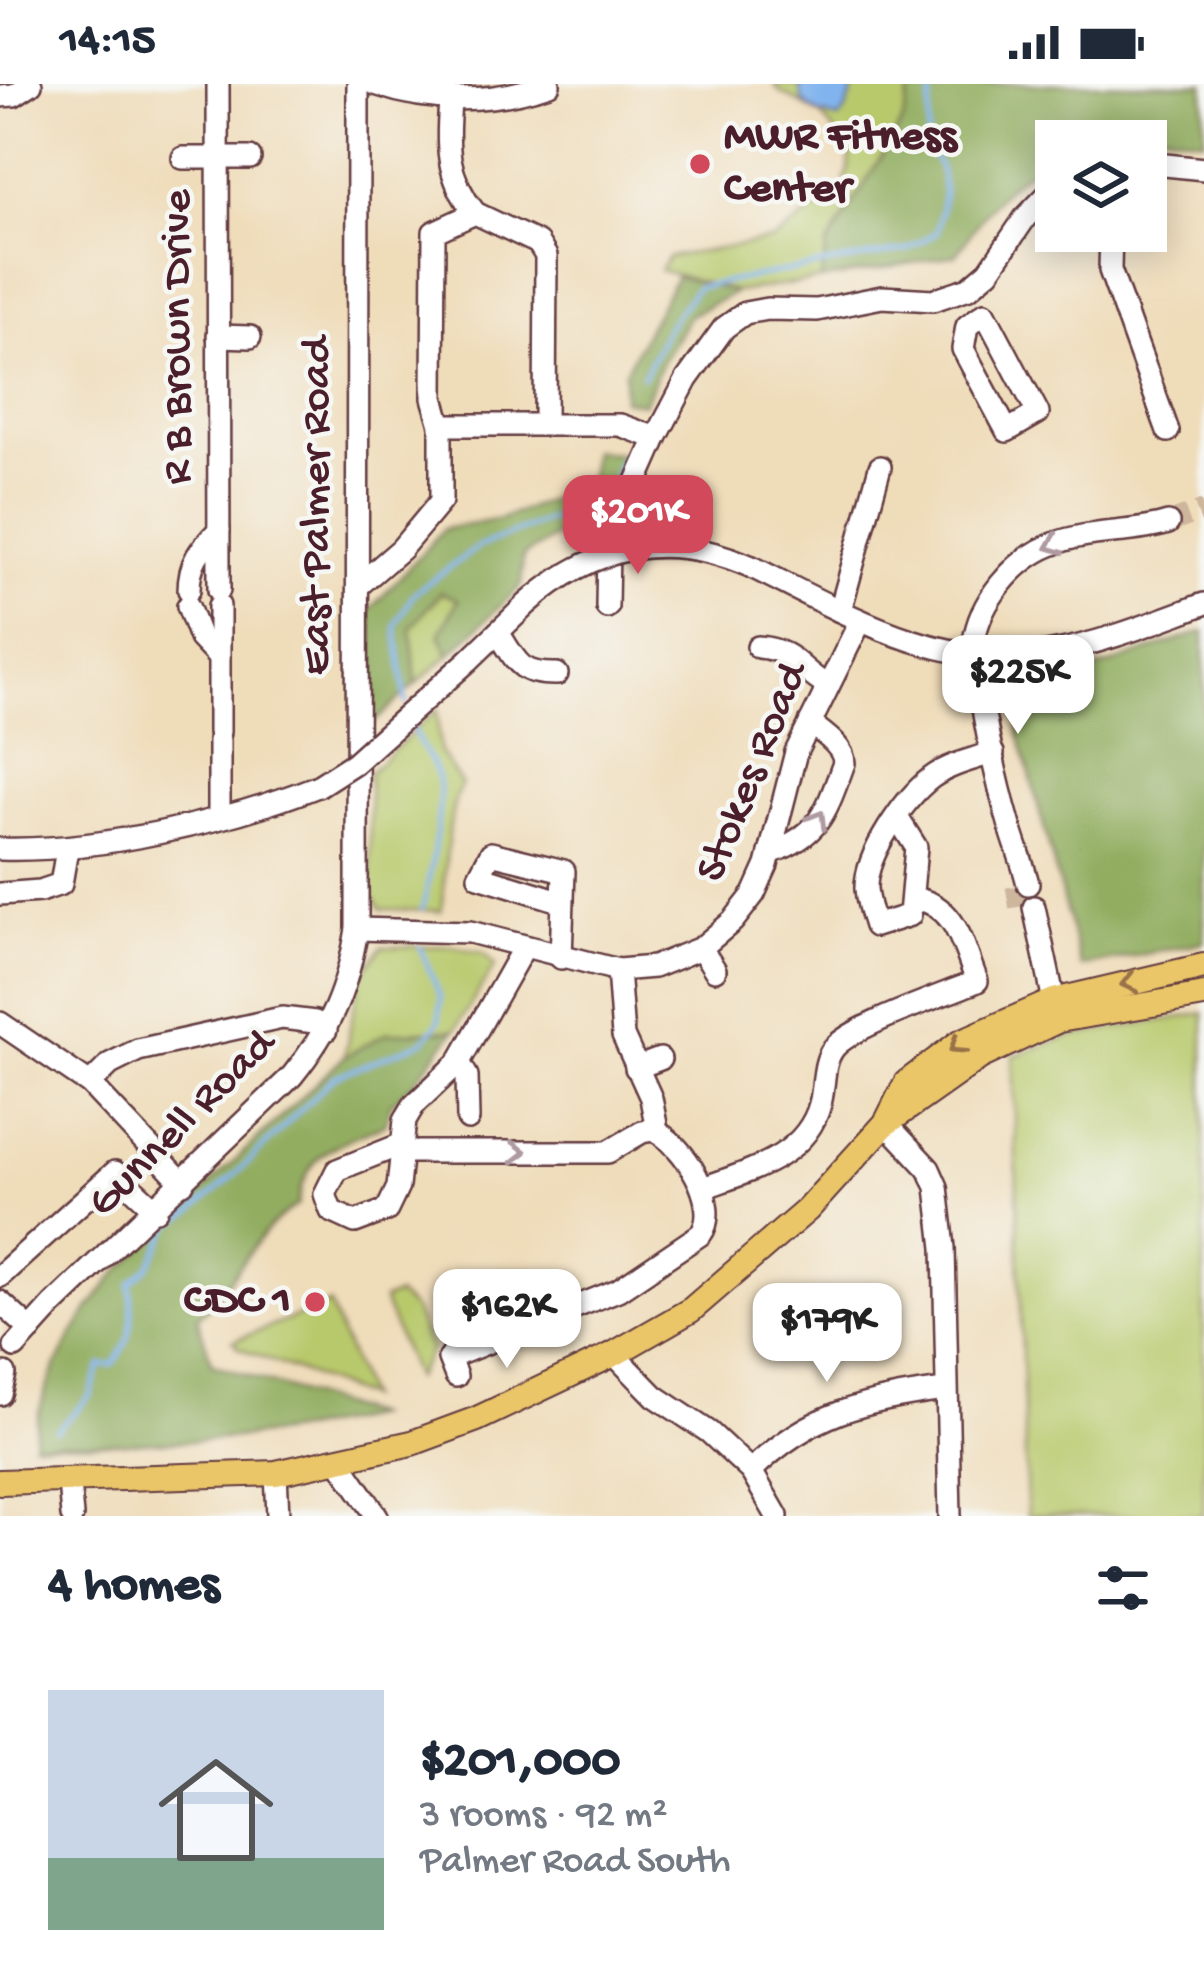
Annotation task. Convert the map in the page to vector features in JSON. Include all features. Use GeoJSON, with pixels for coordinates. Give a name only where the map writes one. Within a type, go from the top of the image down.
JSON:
{"type":"FeatureCollection","features":[{"type":"Feature","properties":{"kind":"main road"},"geometry":{"type":"LineString","coordinates":[[0,1482],[276,1473],[412,1443],[477,1419],[614,1354],[691,1310],[807,1210],[886,1123],[906,1083],[960,1042],[1204,966]]}},
{"type":"Feature","properties":{"kind":"main road"},"geometry":{"type":"LineString","coordinates":[[1056,1010],[1204,995]]}},
{"type":"Feature","properties":{"kind":"street"},"geometry":{"type":"LineString","coordinates":[[0,96],[14,95],[31,84]]}},
{"type":"Feature","properties":{"kind":"street","name":"R B Brown Drive"},"geometry":{"type":"LineString","coordinates":[[218,84],[219,816]]}},
{"type":"Feature","properties":{"kind":"street","name":"East Palmer Road"},"geometry":{"type":"LineString","coordinates":[[358,84],[358,928]]}},
{"type":"Feature","properties":{"kind":"street"},"geometry":{"type":"LineString","coordinates":[[375,84],[450,100],[500,98],[549,84]]}},
{"type":"Feature","properties":{"kind":"street"},"geometry":{"type":"LineString","coordinates":[[450,100],[450,165],[458,190],[475,213],[538,243],[546,256],[545,424]]}},
{"type":"Feature","properties":{"kind":"street"},"geometry":{"type":"LineString","coordinates":[[183,158],[250,158]]}},
{"type":"Feature","properties":{"kind":"street"},"geometry":{"type":"LineString","coordinates":[[1167,165],[1204,169]]}},
{"type":"Feature","properties":{"kind":"street"},"geometry":{"type":"LineString","coordinates":[[608,607],[608,547],[656,438],[724,328],[745,313],[766,309],[817,310],[882,297],[933,300],[981,280],[1035,207]]}},
{"type":"Feature","properties":{"kind":"street"},"geometry":{"type":"LineString","coordinates":[[358,586],[400,549],[441,501],[441,425],[433,398],[434,232],[475,213]]}},
{"type":"Feature","properties":{"kind":"street"},"geometry":{"type":"LineString","coordinates":[[1111,252],[1111,270],[1168,430]]}},
{"type":"Feature","properties":{"kind":"street"},"geometry":{"type":"LineString","coordinates":[[981,280],[985,313],[1038,412],[1006,431],[963,350],[967,326],[985,313]]}},
{"type":"Feature","properties":{"kind":"street"},"geometry":{"type":"LineString","coordinates":[[218,336],[250,337]]}},
{"type":"Feature","properties":{"kind":"street"},"geometry":{"type":"LineString","coordinates":[[441,425],[620,425],[656,438]]}},
{"type":"Feature","properties":{"kind":"street","name":"Stokes Road"},"geometry":{"type":"LineString","coordinates":[[358,928],[448,929],[618,970],[654,967],[718,936],[749,902],[770,853],[791,767],[829,686],[850,616],[880,467]]}},
{"type":"Feature","properties":{"kind":"street"},"geometry":{"type":"LineString","coordinates":[[1056,1010],[993,753],[974,656],[977,630],[1021,560],[1065,539],[1137,532],[1168,523]]}},
{"type":"Feature","properties":{"kind":"street"},"geometry":{"type":"LineString","coordinates":[[219,530],[198,551],[189,572],[189,598],[200,638],[219,658]]}},
{"type":"Feature","properties":{"kind":"street"},"geometry":{"type":"LineString","coordinates":[[0,849],[67,849],[113,842],[318,786],[354,763],[527,604],[578,567],[648,546],[704,549],[896,636],[974,656],[1042,654],[1103,640],[1204,604]]}},
{"type":"Feature","properties":{"kind":"street"},"geometry":{"type":"LineString","coordinates":[[498,632],[520,666],[532,675],[557,674]]}},
{"type":"Feature","properties":{"kind":"street"},"geometry":{"type":"LineString","coordinates":[[758,647],[779,649],[794,657],[829,686]]}},
{"type":"Feature","properties":{"kind":"street"},"geometry":{"type":"LineString","coordinates":[[770,853],[808,836],[824,812],[844,763],[844,755],[810,723]]}},
{"type":"Feature","properties":{"kind":"street"},"geometry":{"type":"LineString","coordinates":[[897,817],[916,847],[910,914],[875,926],[866,887],[868,875],[897,817],[931,778],[993,753]]}},
{"type":"Feature","properties":{"kind":"street"},"geometry":{"type":"LineString","coordinates":[[0,894],[61,884],[67,849]]}},
{"type":"Feature","properties":{"kind":"street"},"geometry":{"type":"LineString","coordinates":[[703,1187],[772,1162],[801,1138],[816,1118],[826,1064],[841,1041],[977,981],[950,917],[930,900],[913,898]]}},
{"type":"Feature","properties":{"kind":"street"},"geometry":{"type":"LineString","coordinates":[[561,958],[563,902]]}},
{"type":"Feature","properties":{"kind":"street","name":"Gunnell Road"},"geometry":{"type":"LineString","coordinates":[[16,1337],[156,1210],[292,1076],[326,1030],[346,984],[358,928]]}},
{"type":"Feature","properties":{"kind":"street"},"geometry":{"type":"LineString","coordinates":[[456,1376],[448,1358],[618,1290],[701,1234],[709,1223],[703,1187],[657,1130],[642,1132],[608,1152],[401,1148],[405,1120],[459,1062],[524,947]]}},
{"type":"Feature","properties":{"kind":"street"},"geometry":{"type":"LineString","coordinates":[[701,948],[716,970]]}},
{"type":"Feature","properties":{"kind":"street"},"geometry":{"type":"LineString","coordinates":[[618,970],[623,1036],[652,1098],[657,1130]]}},
{"type":"Feature","properties":{"kind":"street"},"geometry":{"type":"LineString","coordinates":[[90,1084],[110,1064],[137,1050],[282,1018],[314,1022],[326,1030]]}},
{"type":"Feature","properties":{"kind":"street"},"geometry":{"type":"LineString","coordinates":[[4,1029],[90,1084],[183,1183]]}},
{"type":"Feature","properties":{"kind":"street"},"geometry":{"type":"LineString","coordinates":[[636,1068],[660,1059]]}},
{"type":"Feature","properties":{"kind":"street"},"geometry":{"type":"LineString","coordinates":[[459,1062],[467,1076],[468,1120]]}},
{"type":"Feature","properties":{"kind":"street"},"geometry":{"type":"LineString","coordinates":[[886,1123],[928,1169],[937,1186],[944,1248],[950,1516]]}},
{"type":"Feature","properties":{"kind":"street"},"geometry":{"type":"LineString","coordinates":[[0,1276],[110,1168],[156,1210]]}},
{"type":"Feature","properties":{"kind":"street"},"geometry":{"type":"LineString","coordinates":[[0,1302],[16,1337]]}},
{"type":"Feature","properties":{"kind":"street"},"geometry":{"type":"LineString","coordinates":[[614,1354],[655,1396],[709,1432],[751,1471],[777,1516]]}},
{"type":"Feature","properties":{"kind":"street"},"geometry":{"type":"LineString","coordinates":[[751,1471],[777,1444],[827,1415],[881,1398],[945,1390]]}},
{"type":"Feature","properties":{"kind":"street"},"geometry":{"type":"LineString","coordinates":[[339,1462],[377,1516]]}},
{"type":"Feature","properties":{"kind":"street"},"geometry":{"type":"LineString","coordinates":[[276,1473],[278,1516]]}},
{"type":"Feature","properties":{"kind":"street"},"geometry":{"type":"LineString","coordinates":[[70,1482],[72,1516]]}},
{"type":"Feature","properties":{"kind":"green space"},"geometry":{"type":"Polygon","coordinates":[[[774,84],[912,84],[903,121],[827,246],[821,280],[736,292],[660,270],[668,257],[773,240],[841,192],[851,139],[840,138],[819,114],[774,84]]]}},
{"type":"Feature","properties":{"kind":"green space"},"geometry":{"type":"Polygon","coordinates":[[[912,84],[1204,84],[1204,140],[1167,133],[1167,120],[1035,120],[1035,168],[1010,185],[986,211],[956,255],[821,280],[827,247],[903,121],[912,84]]]}},
{"type":"Feature","properties":{"kind":"green space"},"geometry":{"type":"Polygon","coordinates":[[[676,276],[736,292],[690,315],[644,403],[623,400],[625,371],[676,276]]]}},
{"type":"Feature","properties":{"kind":"green space"},"geometry":{"type":"Polygon","coordinates":[[[592,450],[626,455],[604,522],[564,532],[523,556],[521,586],[449,655],[440,633],[458,600],[441,592],[411,628],[416,684],[369,727],[369,611],[444,529],[501,519],[589,484],[592,450]]]}},
{"type":"Feature","properties":{"kind":"green space"},"geometry":{"type":"Polygon","coordinates":[[[442,592],[458,600],[440,633],[449,655],[416,684],[411,628],[442,592]]]}},
{"type":"Feature","properties":{"kind":"green space"},"geometry":{"type":"Polygon","coordinates":[[[1204,631],[1204,942],[1081,967],[1019,733],[1018,679],[1097,669],[1204,631]]]}},
{"type":"Feature","properties":{"kind":"green space"},"geometry":{"type":"Polygon","coordinates":[[[437,709],[440,752],[462,785],[450,824],[441,911],[381,909],[371,894],[369,773],[437,709]]]}},
{"type":"Feature","properties":{"kind":"green space"},"geometry":{"type":"Polygon","coordinates":[[[452,946],[484,953],[495,965],[455,1030],[387,1033],[344,1057],[361,975],[382,947],[452,946]]]}},
{"type":"Feature","properties":{"kind":"green space"},"geometry":{"type":"Polygon","coordinates":[[[1204,1013],[1204,1516],[1027,1516],[1013,1056],[1067,1037],[1204,1013]]]}},
{"type":"Feature","properties":{"kind":"green space"},"geometry":{"type":"Polygon","coordinates":[[[455,1030],[412,1085],[391,1103],[385,1124],[340,1143],[317,1160],[308,1172],[298,1205],[268,1230],[197,1317],[212,1364],[373,1416],[246,1437],[34,1443],[44,1397],[64,1351],[120,1270],[344,1057],[387,1033],[455,1030]]]}},
{"type":"Feature","properties":{"kind":"green space"},"geometry":{"type":"Polygon","coordinates":[[[397,1295],[414,1310],[431,1350],[415,1378],[383,1300],[397,1295]]]}},
{"type":"Feature","properties":{"kind":"green space"},"geometry":{"type":"Polygon","coordinates":[[[329,1304],[367,1398],[239,1348],[233,1341],[329,1304]]]}},
{"type":"Feature","properties":{"kind":"water"},"geometry":{"type":"Polygon","coordinates":[[[799,84],[856,84],[838,119],[819,114],[803,102],[799,84]]]}},
{"type":"Feature","properties":{"kind":"waterway"},"geometry":{"type":"LineString","coordinates":[[643,377],[667,327],[697,287],[907,250],[937,232],[944,192],[940,168],[927,146],[932,84]]}},
{"type":"Feature","properties":{"kind":"waterway"},"geometry":{"type":"LineString","coordinates":[[406,703],[396,625],[414,593],[478,547],[587,505],[611,487],[620,459]]}},
{"type":"Feature","properties":{"kind":"waterway"},"geometry":{"type":"LineString","coordinates":[[410,720],[439,790],[422,909]]}},
{"type":"Feature","properties":{"kind":"waterway"},"geometry":{"type":"LineString","coordinates":[[56,1431],[90,1396],[101,1365],[113,1365],[120,1355],[131,1326],[130,1284],[149,1266],[172,1224],[238,1172],[334,1077],[424,1041],[439,1021],[441,998],[420,947]]}},
{"type":"Feature","properties":{"kind":"tunnel"},"geometry":{"type":"LineString","coordinates":[[1168,523],[1204,510]]}},
{"type":"Feature","properties":{"kind":"tunnel"},"geometry":{"type":"LineString","coordinates":[[1016,886],[1020,909]]}},
{"type":"Feature","properties":{"kind":"place","name":"MWR Fitness Center"},"geometry":{"type":"Point","coordinates":[700,164]}},
{"type":"Feature","properties":{"kind":"place","name":"CDC 1"},"geometry":{"type":"Point","coordinates":[315,1302]}}]}
